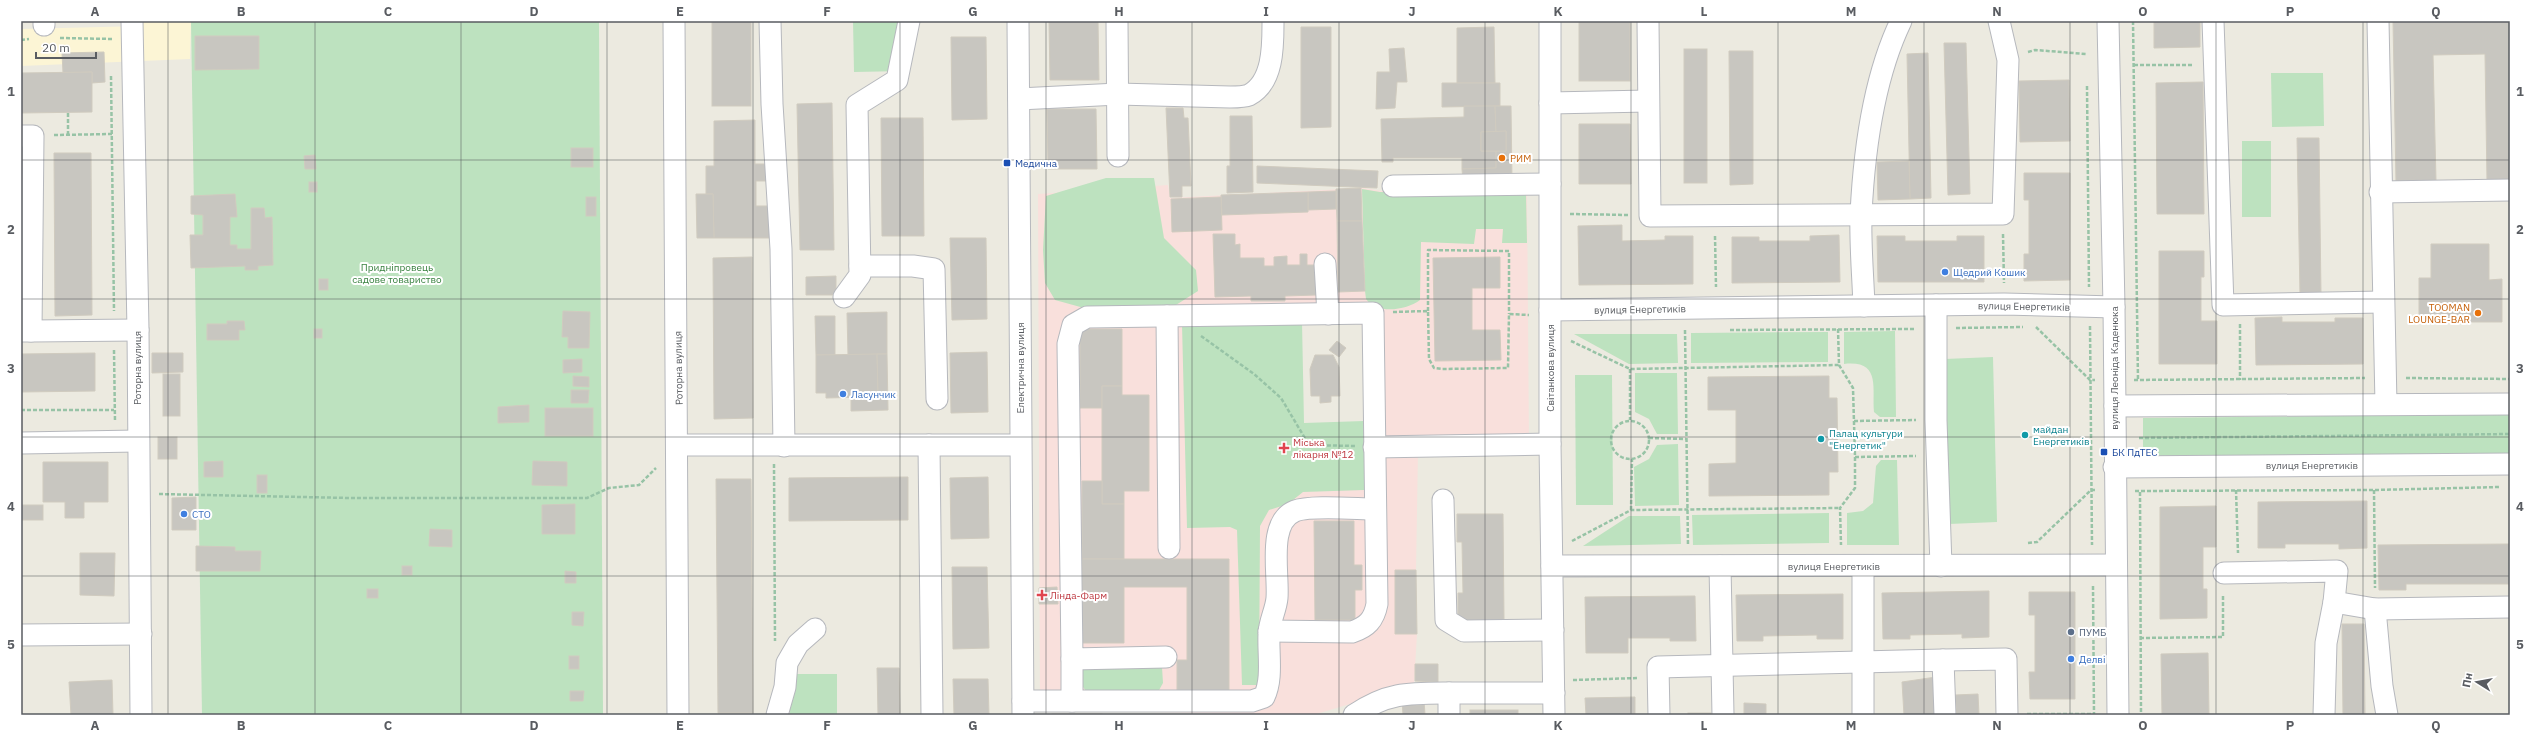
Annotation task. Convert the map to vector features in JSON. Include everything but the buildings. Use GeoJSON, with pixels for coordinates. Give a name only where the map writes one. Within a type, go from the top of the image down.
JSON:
{"type":"FeatureCollection","features":[{"type":"Feature","properties":{"kind":"street","name":"Роторна вулиця"},"geometry":{"type":"LineString","coordinates":[[674,21],[678,445],[678,715]]}},
{"type":"Feature","properties":{"kind":"street"},"geometry":{"type":"LineString","coordinates":[[770,21],[772,104],[781,249],[779,446]]}},
{"type":"Feature","properties":{"kind":"street"},"geometry":{"type":"LineString","coordinates":[[844,297],[860,275],[857,105],[897,80],[909,21]]}},
{"type":"Feature","properties":{"kind":"street","name":"Електрична вулиця"},"geometry":{"type":"LineString","coordinates":[[1018,21],[1023,708]]}},
{"type":"Feature","properties":{"kind":"street"},"geometry":{"type":"LineString","coordinates":[[1117,21],[1118,156]]}},
{"type":"Feature","properties":{"kind":"street"},"geometry":{"type":"LineString","coordinates":[[1019,98],[1118,94],[1230,97],[1249,95],[1262,82],[1271,62],[1273,21]]}},
{"type":"Feature","properties":{"kind":"street","name":"Світанкова вулиця"},"geometry":{"type":"LineString","coordinates":[[1550,21],[1550,444],[1553,630],[1562,687],[1554,715]]}},
{"type":"Feature","properties":{"kind":"street"},"geometry":{"type":"LineString","coordinates":[[1648,21],[1650,216],[2003,214],[2008,60],[1999,21]]}},
{"type":"Feature","properties":{"kind":"street"},"geometry":{"type":"LineString","coordinates":[[1864,306],[1861,216],[1866,156],[1889,47],[1901,21]]}},
{"type":"Feature","properties":{"kind":"street","name":"вулиця Леоніда Каденюка"},"geometry":{"type":"LineString","coordinates":[[2108,21],[2114,307],[2114,467],[2118,715]]}},
{"type":"Feature","properties":{"kind":"street"},"geometry":{"type":"LineString","coordinates":[[2213,21],[2223,305],[2382,302]]}},
{"type":"Feature","properties":{"kind":"street"},"geometry":{"type":"LineString","coordinates":[[2378,21],[2382,302],[2386,404]]}},
{"type":"Feature","properties":{"kind":"street","name":"Роторна вулиця"},"geometry":{"type":"LineString","coordinates":[[125,31],[135,134],[141,715]]}},
{"type":"Feature","properties":{"kind":"street"},"geometry":{"type":"LineString","coordinates":[[1550,103],[1648,101]]}},
{"type":"Feature","properties":{"kind":"street"},"geometry":{"type":"LineString","coordinates":[[27,136],[26,331],[138,330]]}},
{"type":"Feature","properties":{"kind":"street"},"geometry":{"type":"LineString","coordinates":[[1393,186],[1550,184]]}},
{"type":"Feature","properties":{"kind":"street"},"geometry":{"type":"LineString","coordinates":[[2380,192],[2510,190]]}},
{"type":"Feature","properties":{"kind":"street"},"geometry":{"type":"LineString","coordinates":[[1325,264],[1328,314]]}},
{"type":"Feature","properties":{"kind":"street"},"geometry":{"type":"LineString","coordinates":[[860,266],[913,266],[934,269],[937,398]]}},
{"type":"Feature","properties":{"kind":"street","name":"вулиця Енергетиків"},"geometry":{"type":"LineString","coordinates":[[1550,310],[2004,304],[2114,307]]}},
{"type":"Feature","properties":{"kind":"street"},"geometry":{"type":"LineString","coordinates":[[1936,305],[1934,329],[1941,566]]}},
{"type":"Feature","properties":{"kind":"street"},"geometry":{"type":"LineString","coordinates":[[1072,701],[1068,445],[1069,334],[1073,325],[1087,317],[1373,313],[1377,604],[1370,622],[1362,629],[1352,632],[1269,631]]}},
{"type":"Feature","properties":{"kind":"street"},"geometry":{"type":"LineString","coordinates":[[1169,548],[1170,316]]}},
{"type":"Feature","properties":{"kind":"street"},"geometry":{"type":"LineString","coordinates":[[2115,406],[2510,404]]}},
{"type":"Feature","properties":{"kind":"street"},"geometry":{"type":"LineString","coordinates":[[21,443],[137,441]]}},
{"type":"Feature","properties":{"kind":"street"},"geometry":{"type":"LineString","coordinates":[[1374,446],[1550,444]]}},
{"type":"Feature","properties":{"kind":"street"},"geometry":{"type":"LineString","coordinates":[[678,445],[1020,445]]}},
{"type":"Feature","properties":{"kind":"street"},"geometry":{"type":"LineString","coordinates":[[929,445],[932,715]]}},
{"type":"Feature","properties":{"kind":"street","name":"вулиця Енергетиків"},"geometry":{"type":"LineString","coordinates":[[2114,467],[2510,464]]}},
{"type":"Feature","properties":{"kind":"street"},"geometry":{"type":"LineString","coordinates":[[1443,500],[1446,620],[1464,631],[1553,630]]}},
{"type":"Feature","properties":{"kind":"street"},"geometry":{"type":"LineString","coordinates":[[1023,708],[1072,701],[1259,700],[1264,697],[1269,685],[1269,631],[1277,599],[1277,535],[1282,520],[1296,511],[1375,509]]}},
{"type":"Feature","properties":{"kind":"street","name":"вулиця Енергетиків"},"geometry":{"type":"LineString","coordinates":[[1552,559],[1720,566],[2092,566],[2116,564]]}},
{"type":"Feature","properties":{"kind":"street"},"geometry":{"type":"LineString","coordinates":[[1720,566],[1723,715]]}},
{"type":"Feature","properties":{"kind":"street"},"geometry":{"type":"LineString","coordinates":[[1863,566],[1863,715]]}},
{"type":"Feature","properties":{"kind":"street"},"geometry":{"type":"LineString","coordinates":[[2231,573],[2337,571],[2334,602],[2326,643],[2324,715]]}},
{"type":"Feature","properties":{"kind":"street"},"geometry":{"type":"LineString","coordinates":[[2334,602],[2375,609],[2510,607]]}},
{"type":"Feature","properties":{"kind":"street"},"geometry":{"type":"LineString","coordinates":[[2375,609],[2382,686],[2387,715]]}},
{"type":"Feature","properties":{"kind":"street"},"geometry":{"type":"LineString","coordinates":[[777,715],[785,687],[787,663],[798,644],[815,629]]}},
{"type":"Feature","properties":{"kind":"street"},"geometry":{"type":"LineString","coordinates":[[21,635],[141,634]]}},
{"type":"Feature","properties":{"kind":"street"},"geometry":{"type":"LineString","coordinates":[[1072,659],[1166,657]]}},
{"type":"Feature","properties":{"kind":"street"},"geometry":{"type":"LineString","coordinates":[[1659,715],[1658,666],[2006,659],[2007,715]]}},
{"type":"Feature","properties":{"kind":"street"},"geometry":{"type":"LineString","coordinates":[[1943,660],[1945,715]]}},
{"type":"Feature","properties":{"kind":"street"},"geometry":{"type":"LineString","coordinates":[[1354,715],[1370,704],[1401,693],[1448,693],[1562,687]]}},
{"type":"Feature","properties":{"kind":"street"},"geometry":{"type":"LineString","coordinates":[[1448,693],[1449,715]]}},
{"type":"Feature","properties":{"kind":"path"},"geometry":{"type":"LineString","coordinates":[[2133,21],[2138,381]]}},
{"type":"Feature","properties":{"kind":"path"},"geometry":{"type":"LineString","coordinates":[[21,40],[44,31],[110,39],[125,31]]}},
{"type":"Feature","properties":{"kind":"path"},"geometry":{"type":"LineString","coordinates":[[110,39],[125,31]]}},
{"type":"Feature","properties":{"kind":"path"},"geometry":{"type":"LineString","coordinates":[[110,39],[110,47]]}},
{"type":"Feature","properties":{"kind":"path"},"geometry":{"type":"LineString","coordinates":[[2086,47],[2087,62]]}},
{"type":"Feature","properties":{"kind":"path"},"geometry":{"type":"LineString","coordinates":[[2008,60],[2035,50],[2086,54]]}},
{"type":"Feature","properties":{"kind":"path"},"geometry":{"type":"LineString","coordinates":[[2134,65],[2214,65]]}},
{"type":"Feature","properties":{"kind":"path"},"geometry":{"type":"LineString","coordinates":[[110,70],[115,441]]}},
{"type":"Feature","properties":{"kind":"path"},"geometry":{"type":"LineString","coordinates":[[2007,715],[2094,715],[2087,78]]}},
{"type":"Feature","properties":{"kind":"path"},"geometry":{"type":"LineString","coordinates":[[68,112],[68,135]]}},
{"type":"Feature","properties":{"kind":"path"},"geometry":{"type":"LineString","coordinates":[[27,136],[135,134]]}},
{"type":"Feature","properties":{"kind":"path"},"geometry":{"type":"LineString","coordinates":[[1550,214],[1650,216]]}},
{"type":"Feature","properties":{"kind":"path"},"geometry":{"type":"LineString","coordinates":[[2003,214],[2004,304]]}},
{"type":"Feature","properties":{"kind":"path"},"geometry":{"type":"LineString","coordinates":[[1715,216],[1716,308]]}},
{"type":"Feature","properties":{"kind":"path"},"geometry":{"type":"LineString","coordinates":[[1428,250],[1509,251],[1508,314],[1508,368],[1434,368],[1429,359],[1428,250]]}},
{"type":"Feature","properties":{"kind":"path"},"geometry":{"type":"LineString","coordinates":[[2240,305],[2240,380]]}},
{"type":"Feature","properties":{"kind":"path"},"geometry":{"type":"LineString","coordinates":[[1373,313],[1428,311]]}},
{"type":"Feature","properties":{"kind":"path"},"geometry":{"type":"LineString","coordinates":[[1508,314],[1529,314],[1550,331],[1630,369],[1838,365]]}},
{"type":"Feature","properties":{"kind":"path"},"geometry":{"type":"LineString","coordinates":[[1170,316],[1254,374],[1281,398],[1309,445],[1374,446]]}},
{"type":"Feature","properties":{"kind":"path"},"geometry":{"type":"LineString","coordinates":[[1723,330],[2037,327],[2090,380],[2138,381],[2510,378]]}},
{"type":"Feature","properties":{"kind":"path"},"geometry":{"type":"LineString","coordinates":[[1838,329],[1838,365],[1853,388],[1855,457],[1855,488],[1840,508],[1841,548]]}},
{"type":"Feature","properties":{"kind":"path"},"geometry":{"type":"LineString","coordinates":[[1677,330],[1692,330]]}},
{"type":"Feature","properties":{"kind":"path"},"geometry":{"type":"LineString","coordinates":[[1684,330],[1688,551]]}},
{"type":"Feature","properties":{"kind":"path"},"geometry":{"type":"LineString","coordinates":[[1630,369],[1630,420]]}},
{"type":"Feature","properties":{"kind":"path"},"geometry":{"type":"LineString","coordinates":[[21,410],[137,409]]}},
{"type":"Feature","properties":{"kind":"path"},"geometry":{"type":"LineString","coordinates":[[1630,420],[1642,424],[1646,429],[1649,438],[1644,453],[1632,459],[1620,456],[1612,447],[1611,435],[1618,424],[1630,420]]}},
{"type":"Feature","properties":{"kind":"path"},"geometry":{"type":"LineString","coordinates":[[1854,421],[1936,420]]}},
{"type":"Feature","properties":{"kind":"path"},"geometry":{"type":"LineString","coordinates":[[2139,438],[2510,434]]}},
{"type":"Feature","properties":{"kind":"path"},"geometry":{"type":"LineString","coordinates":[[1649,438],[1686,439]]}},
{"type":"Feature","properties":{"kind":"path"},"geometry":{"type":"LineString","coordinates":[[775,644],[779,446]]}},
{"type":"Feature","properties":{"kind":"path"},"geometry":{"type":"LineString","coordinates":[[1855,457],[1937,456]]}},
{"type":"Feature","properties":{"kind":"path"},"geometry":{"type":"LineString","coordinates":[[1631,510],[1632,459]]}},
{"type":"Feature","properties":{"kind":"path"},"geometry":{"type":"LineString","coordinates":[[138,493],[357,498],[587,498],[610,488],[639,485]]}},
{"type":"Feature","properties":{"kind":"path"},"geometry":{"type":"LineString","coordinates":[[2091,490],[2374,490],[2502,486]]}},
{"type":"Feature","properties":{"kind":"path"},"geometry":{"type":"LineString","coordinates":[[2140,638],[2223,637],[2231,573],[2236,490]]}},
{"type":"Feature","properties":{"kind":"path"},"geometry":{"type":"LineString","coordinates":[[2374,490],[2375,609]]}},
{"type":"Feature","properties":{"kind":"path"},"geometry":{"type":"LineString","coordinates":[[2140,491],[2141,715]]}},
{"type":"Feature","properties":{"kind":"path"},"geometry":{"type":"LineString","coordinates":[[1552,559],[1631,510],[1687,511],[1840,508]]}},
{"type":"Feature","properties":{"kind":"path"},"geometry":{"type":"LineString","coordinates":[[1562,687],[1658,678]]}},
{"type":"Feature","properties":{"kind":"shaded area"},"geometry":{"type":"Polygon","coordinates":[[[142,21],[191,21],[190,59],[21,66],[21,29],[142,26],[142,21]]]}},
{"type":"Feature","properties":{"kind":"shaded area","name":"Міська лікарня №12"},"geometry":{"type":"Polygon","coordinates":[[[1168,185],[1170,198],[1364,188],[1381,191],[1527,190],[1529,444],[1418,452],[1416,570],[1395,571],[1395,634],[1417,634],[1414,685],[1313,715],[1040,710],[1038,194],[1168,185]],[[1282,320],[1282,395],[1311,440],[1371,440],[1366,328],[1356,322],[1282,320]]]}},
{"type":"Feature","properties":{"kind":"green space","name":"Придніпровець садове товариство"},"geometry":{"type":"Polygon","coordinates":[[[191,21],[599,21],[603,715],[202,715],[191,21]]]}},
{"type":"Feature","properties":{"kind":"green space"},"geometry":{"type":"Polygon","coordinates":[[[853,21],[904,21],[905,71],[854,72],[853,21]]]}},
{"type":"Feature","properties":{"kind":"green space"},"geometry":{"type":"Polygon","coordinates":[[[2271,73],[2323,73],[2324,126],[2272,127],[2271,73]]]}},
{"type":"Feature","properties":{"kind":"green space"},"geometry":{"type":"Polygon","coordinates":[[[2242,141],[2271,141],[2271,217],[2242,217],[2242,141]]]}},
{"type":"Feature","properties":{"kind":"green space"},"geometry":{"type":"Polygon","coordinates":[[[1106,178],[1154,178],[1164,238],[1196,270],[1198,291],[1168,310],[1084,308],[1055,300],[1045,283],[1043,250],[1046,196],[1106,178]]]}},
{"type":"Feature","properties":{"kind":"green space"},"geometry":{"type":"Polygon","coordinates":[[[1362,189],[1380,192],[1526,191],[1527,243],[1502,243],[1503,229],[1476,229],[1474,244],[1421,242],[1420,300],[1400,308],[1384,309],[1377,307],[1366,299],[1362,189]]]}},
{"type":"Feature","properties":{"kind":"green space"},"geometry":{"type":"Polygon","coordinates":[[[1302,322],[1304,423],[1364,421],[1364,490],[1303,492],[1288,504],[1269,510],[1260,526],[1259,685],[1242,685],[1237,530],[1230,527],[1187,528],[1182,324],[1302,322]]]}},
{"type":"Feature","properties":{"kind":"green space"},"geometry":{"type":"Polygon","coordinates":[[[1895,331],[1896,417],[1880,417],[1874,412],[1873,385],[1872,377],[1869,371],[1864,366],[1844,364],[1844,332],[1895,331]]]}},
{"type":"Feature","properties":{"kind":"green space"},"geometry":{"type":"Polygon","coordinates":[[[1828,332],[1828,362],[1691,363],[1691,333],[1828,332]]]}},
{"type":"Feature","properties":{"kind":"green space"},"geometry":{"type":"Polygon","coordinates":[[[1574,334],[1677,334],[1678,363],[1629,364],[1574,334]]]}},
{"type":"Feature","properties":{"kind":"green space"},"geometry":{"type":"Polygon","coordinates":[[[1993,357],[1997,522],[1949,524],[1945,359],[1993,357]]]}},
{"type":"Feature","properties":{"kind":"green space"},"geometry":{"type":"Polygon","coordinates":[[[1635,373],[1677,373],[1678,434],[1657,434],[1649,419],[1635,412],[1635,373]]]}},
{"type":"Feature","properties":{"kind":"green space"},"geometry":{"type":"Polygon","coordinates":[[[1575,375],[1612,375],[1613,505],[1576,505],[1575,375]]]}},
{"type":"Feature","properties":{"kind":"green space"},"geometry":{"type":"Polygon","coordinates":[[[2510,414],[2510,454],[2143,458],[2143,418],[2510,414]]]}},
{"type":"Feature","properties":{"kind":"green space"},"geometry":{"type":"Polygon","coordinates":[[[1678,444],[1679,505],[1635,506],[1634,467],[1649,459],[1657,445],[1678,444]]]}},
{"type":"Feature","properties":{"kind":"green space"},"geometry":{"type":"Polygon","coordinates":[[[1881,460],[1897,460],[1899,545],[1847,545],[1847,513],[1863,511],[1873,503],[1876,466],[1881,460]]]}},
{"type":"Feature","properties":{"kind":"green space"},"geometry":{"type":"Polygon","coordinates":[[[1829,513],[1829,543],[1693,545],[1692,515],[1829,513]]]}},
{"type":"Feature","properties":{"kind":"green space"},"geometry":{"type":"Polygon","coordinates":[[[1629,516],[1680,516],[1681,544],[1583,546],[1629,516]]]}},
{"type":"Feature","properties":{"kind":"green space"},"geometry":{"type":"Polygon","coordinates":[[[1087,665],[1162,667],[1163,683],[1158,692],[1086,691],[1080,683],[1082,669],[1087,665]]]}},
{"type":"Feature","properties":{"kind":"green space"},"geometry":{"type":"Polygon","coordinates":[[[790,674],[837,674],[837,715],[790,715],[790,674]]]}},
{"type":"Feature","properties":{"kind":"place","name":"РИМ"},"geometry":{"type":"Point","coordinates":[1502,158]}},
{"type":"Feature","properties":{"kind":"place","name":"Медична"},"geometry":{"type":"Point","coordinates":[1007,163]}},
{"type":"Feature","properties":{"kind":"place","name":"Щедрий Кошик"},"geometry":{"type":"Point","coordinates":[1945,272]}},
{"type":"Feature","properties":{"kind":"place","name":"TOOMAN LOUNGE-BAR"},"geometry":{"type":"Point","coordinates":[2478,313]}},
{"type":"Feature","properties":{"kind":"place","name":"Ласунчик"},"geometry":{"type":"Point","coordinates":[843,394]}},
{"type":"Feature","properties":{"kind":"place","name":"майдан Енергетиків"},"geometry":{"type":"Point","coordinates":[2025,435]}},
{"type":"Feature","properties":{"kind":"place","name":"Палац культури \"Енергетик\""},"geometry":{"type":"Point","coordinates":[1821,439]}},
{"type":"Feature","properties":{"kind":"place","name":"Міська лікарня №12"},"geometry":{"type":"Point","coordinates":[1284,448]}},
{"type":"Feature","properties":{"kind":"place","name":"БК ПдТЕC"},"geometry":{"type":"Point","coordinates":[2104,452]}},
{"type":"Feature","properties":{"kind":"place","name":"СТО"},"geometry":{"type":"Point","coordinates":[184,514]}},
{"type":"Feature","properties":{"kind":"place","name":"Лінда-Фарм"},"geometry":{"type":"Point","coordinates":[1042,595]}},
{"type":"Feature","properties":{"kind":"place","name":"ПУМБ"},"geometry":{"type":"Point","coordinates":[2071,632]}},
{"type":"Feature","properties":{"kind":"place","name":"Делві"},"geometry":{"type":"Point","coordinates":[2071,659]}}]}
